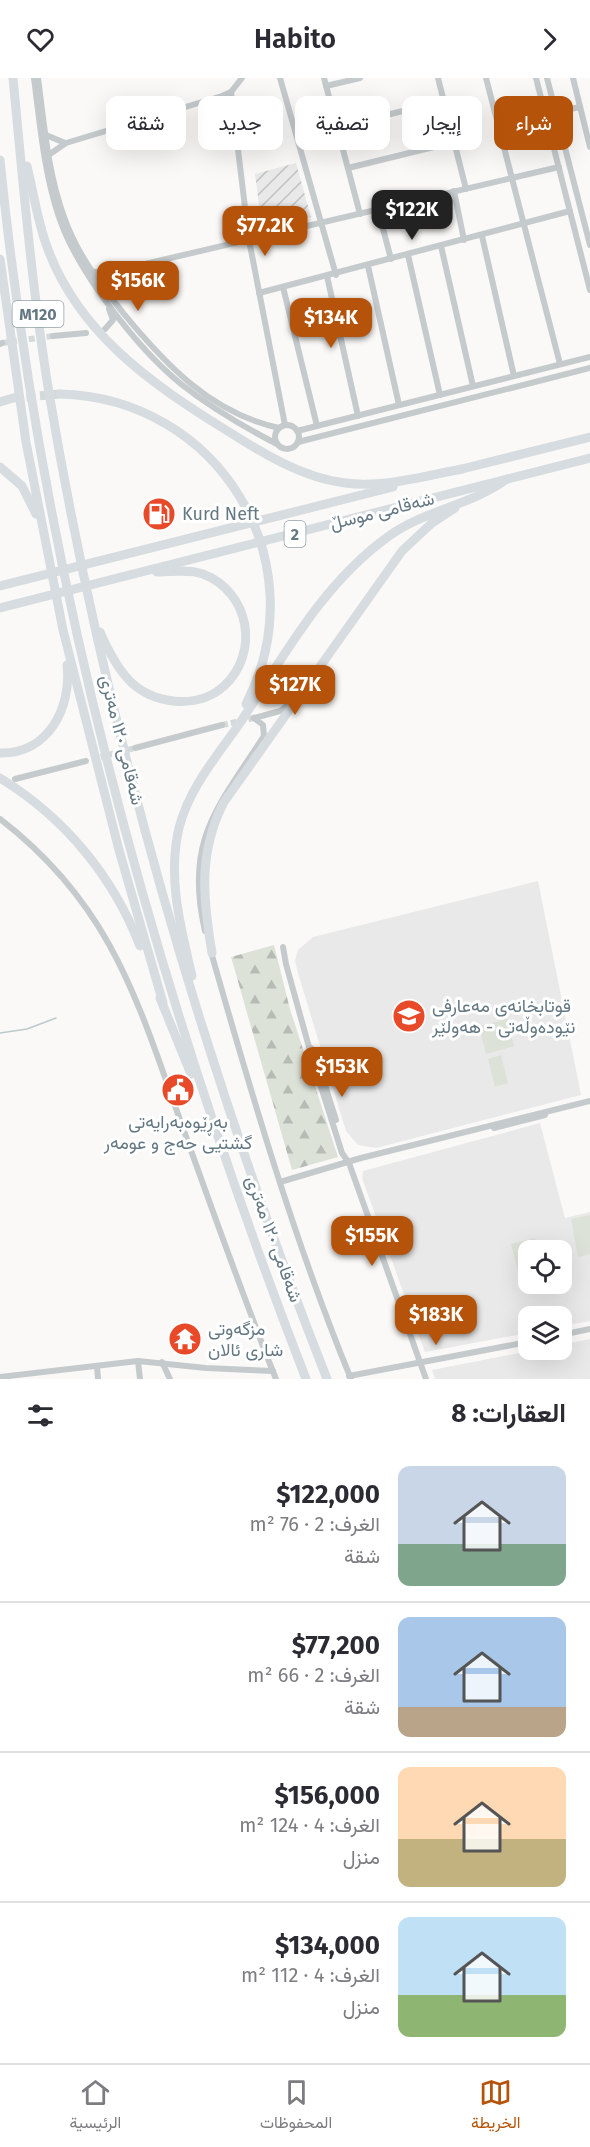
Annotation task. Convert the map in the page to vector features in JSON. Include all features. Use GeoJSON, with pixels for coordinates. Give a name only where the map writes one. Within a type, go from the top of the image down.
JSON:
{"type":"FeatureCollection","features":[{"type":"Feature","properties":{"kind":"highway","name":"شەقامی ١٢٠ مەتری"},"geometry":{"type":"LineString","coordinates":[[13,78],[40,329],[78,547],[91,607],[146,834],[211,1057],[274,1241],[327,1379]]}},
{"type":"Feature","properties":{"kind":"highway"},"geometry":{"type":"LineString","coordinates":[[18,129],[45,242],[69,291],[109,345],[151,383],[243,441],[292,467],[326,480],[358,484],[381,483],[462,469]]}},
{"type":"Feature","properties":{"kind":"highway","name":"شەقامی ١٢٠ مەتری"},"geometry":{"type":"LineString","coordinates":[[0,160],[30,392],[72,612],[101,737],[138,879],[207,1108],[306,1379]]}},
{"type":"Feature","properties":{"kind":"highway"},"geometry":{"type":"LineString","coordinates":[[0,259],[26,442],[63,630],[122,861],[163,1003]]}},
{"type":"Feature","properties":{"kind":"highway"},"geometry":{"type":"LineString","coordinates":[[60,393],[115,401],[166,423],[191,440],[216,463],[244,504],[258,534],[267,567],[271,620],[267,650],[254,689],[218,753]]}},
{"type":"Feature","properties":{"kind":"highway"},"geometry":{"type":"LineString","coordinates":[[0,402],[14,398]]}},
{"type":"Feature","properties":{"kind":"highway","name":"شەقامی موسڵ"},"geometry":{"type":"LineString","coordinates":[[0,586],[590,437]]}},
{"type":"Feature","properties":{"kind":"highway","name":"شەقامی موسڵ"},"geometry":{"type":"LineString","coordinates":[[0,608],[590,459]]}},
{"type":"Feature","properties":{"kind":"highway"},"geometry":{"type":"LineString","coordinates":[[0,467],[12,476],[28,495],[45,542]]}},
{"type":"Feature","properties":{"kind":"highway"},"geometry":{"type":"LineString","coordinates":[[212,953],[203,888],[204,864],[212,831],[229,795],[402,551],[432,523],[507,479]]}},
{"type":"Feature","properties":{"kind":"highway"},"geometry":{"type":"LineString","coordinates":[[211,1057],[179,920],[174,865],[183,815],[201,779],[218,753],[318,606],[353,564],[409,524],[480,495]]}},
{"type":"Feature","properties":{"kind":"highway"},"geometry":{"type":"LineString","coordinates":[[91,607],[115,660],[127,678],[141,690],[176,701],[199,699],[217,692],[235,674],[245,648],[244,619],[237,601],[225,587],[202,574],[144,572]]}},
{"type":"Feature","properties":{"kind":"highway"},"geometry":{"type":"LineString","coordinates":[[0,581],[38,576]]}},
{"type":"Feature","properties":{"kind":"highway"},"geometry":{"type":"LineString","coordinates":[[0,615],[43,597]]}},
{"type":"Feature","properties":{"kind":"highway"},"geometry":{"type":"LineString","coordinates":[[0,753],[18,751],[40,741],[60,716],[68,682],[63,630]]}},
{"type":"Feature","properties":{"kind":"highway"},"geometry":{"type":"LineString","coordinates":[[0,778],[52,817],[84,850],[106,880],[130,921],[207,1108]]}},
{"type":"Feature","properties":{"kind":"street"},"geometry":{"type":"LineString","coordinates":[[36,78],[63,215],[75,244],[104,289],[161,358],[200,392],[247,419],[282,427],[292,426],[297,431],[298,442]]}},
{"type":"Feature","properties":{"kind":"street"},"geometry":{"type":"LineString","coordinates":[[36,78],[47,165],[59,218],[76,256],[107,303],[179,382],[216,409],[277,444],[288,449],[298,442],[590,368]]}},
{"type":"Feature","properties":{"kind":"street"},"geometry":{"type":"LineString","coordinates":[[50,154],[66,143],[231,92],[242,78]]}},
{"type":"Feature","properties":{"kind":"street"},"geometry":{"type":"LineString","coordinates":[[280,78],[336,274]]}},
{"type":"Feature","properties":{"kind":"street"},"geometry":{"type":"LineString","coordinates":[[324,78],[329,96]]}},
{"type":"Feature","properties":{"kind":"street"},"geometry":{"type":"LineString","coordinates":[[326,86],[360,78]]}},
{"type":"Feature","properties":{"kind":"street"},"geometry":{"type":"LineString","coordinates":[[438,78],[443,96]]}},
{"type":"Feature","properties":{"kind":"street"},"geometry":{"type":"LineString","coordinates":[[486,78],[560,364]]}},
{"type":"Feature","properties":{"kind":"street"},"geometry":{"type":"LineString","coordinates":[[536,78],[540,96]]}},
{"type":"Feature","properties":{"kind":"street"},"geometry":{"type":"LineString","coordinates":[[548,78],[552,96]]}},
{"type":"Feature","properties":{"kind":"street"},"geometry":{"type":"LineString","coordinates":[[573,78],[590,147]]}},
{"type":"Feature","properties":{"kind":"street"},"geometry":{"type":"LineString","coordinates":[[231,92],[249,240],[282,427]]}},
{"type":"Feature","properties":{"kind":"street"},"geometry":{"type":"LineString","coordinates":[[573,108],[580,107]]}},
{"type":"Feature","properties":{"kind":"street"},"geometry":{"type":"LineString","coordinates":[[46,135],[66,143]]}},
{"type":"Feature","properties":{"kind":"street"},"geometry":{"type":"LineString","coordinates":[[343,150],[360,214]]}},
{"type":"Feature","properties":{"kind":"street"},"geometry":{"type":"LineString","coordinates":[[348,168],[421,150]]}},
{"type":"Feature","properties":{"kind":"street"},"geometry":{"type":"LineString","coordinates":[[456,150],[466,189]]}},
{"type":"Feature","properties":{"kind":"street"},"geometry":{"type":"LineString","coordinates":[[554,150],[590,290]]}},
{"type":"Feature","properties":{"kind":"street"},"geometry":{"type":"LineString","coordinates":[[566,150],[590,245]]}},
{"type":"Feature","properties":{"kind":"street"},"geometry":{"type":"LineString","coordinates":[[92,272],[115,271],[559,167]]}},
{"type":"Feature","properties":{"kind":"street"},"geometry":{"type":"LineString","coordinates":[[454,191],[464,240]]}},
{"type":"Feature","properties":{"kind":"street"},"geometry":{"type":"LineString","coordinates":[[378,210],[391,259]]}},
{"type":"Feature","properties":{"kind":"street"},"geometry":{"type":"LineString","coordinates":[[259,293],[570,211]]}},
{"type":"Feature","properties":{"kind":"street"},"geometry":{"type":"LineString","coordinates":[[482,236],[514,376]]}},
{"type":"Feature","properties":{"kind":"street"},"geometry":{"type":"LineString","coordinates":[[441,246],[473,386]]}},
{"type":"Feature","properties":{"kind":"street"},"geometry":{"type":"LineString","coordinates":[[408,255],[440,395]]}},
{"type":"Feature","properties":{"kind":"street"},"geometry":{"type":"LineString","coordinates":[[368,266],[399,405]]}},
{"type":"Feature","properties":{"kind":"street"},"geometry":{"type":"LineString","coordinates":[[104,289],[106,278],[115,271]]}},
{"type":"Feature","properties":{"kind":"street"},"geometry":{"type":"LineString","coordinates":[[327,276],[358,416]]}},
{"type":"Feature","properties":{"kind":"street"},"geometry":{"type":"LineString","coordinates":[[283,286],[317,426]]}},
{"type":"Feature","properties":{"kind":"street"},"geometry":{"type":"LineString","coordinates":[[105,328],[113,319],[107,303]]}},
{"type":"Feature","properties":{"kind":"street"},"geometry":{"type":"LineString","coordinates":[[53,336],[86,333]]}},
{"type":"Feature","properties":{"kind":"street"},"geometry":{"type":"LineString","coordinates":[[297,431],[590,357]]}},
{"type":"Feature","properties":{"kind":"street"},"geometry":{"type":"LineString","coordinates":[[461,390],[463,400]]}},
{"type":"Feature","properties":{"kind":"street"},"geometry":{"type":"LineString","coordinates":[[277,444],[275,434],[282,427]]}},
{"type":"Feature","properties":{"kind":"street"},"geometry":{"type":"LineString","coordinates":[[311,677],[286,708],[254,718],[263,725],[264,736],[218,804],[201,851],[198,901],[233,1035],[280,1182],[350,1377],[518,1344]]}},
{"type":"Feature","properties":{"kind":"street"},"geometry":{"type":"LineString","coordinates":[[135,748],[222,725]]}},
{"type":"Feature","properties":{"kind":"street"},"geometry":{"type":"LineString","coordinates":[[15,779],[86,761]]}},
{"type":"Feature","properties":{"kind":"street"},"geometry":{"type":"LineString","coordinates":[[0,819],[29,843],[80,897],[107,937],[124,970],[276,1379]]}},
{"type":"Feature","properties":{"kind":"street"},"geometry":{"type":"LineString","coordinates":[[0,824],[29,843]]}},
{"type":"Feature","properties":{"kind":"street"},"geometry":{"type":"LineString","coordinates":[[284,947],[286,964],[342,1153],[350,1161],[426,1379]]}},
{"type":"Feature","properties":{"kind":"street"},"geometry":{"type":"LineString","coordinates":[[280,1182],[350,1161],[590,1101]]}},
{"type":"Feature","properties":{"kind":"street"},"geometry":{"type":"LineString","coordinates":[[572,1334],[590,1331]]}},
{"type":"Feature","properties":{"kind":"street"},"geometry":{"type":"LineString","coordinates":[[0,1377],[43,1375],[138,1361],[206,1368],[273,1371]]}},
{"type":"Feature","properties":{"kind":"street"},"geometry":{"type":"LineString","coordinates":[[138,1361],[140,1379]]}},
{"type":"Feature","properties":{"kind":"street"},"geometry":{"type":"LineString","coordinates":[[162,1362],[170,1379]]}},
{"type":"Feature","properties":{"kind":"street"},"geometry":{"type":"LineString","coordinates":[[97,1366],[98,1379]]}},
{"type":"Feature","properties":{"kind":"shaded area"},"geometry":{"type":"Polygon","coordinates":[[[296,163],[311,217],[262,228],[255,174],[296,163]]]}},
{"type":"Feature","properties":{"kind":"shaded area"},"geometry":{"type":"Polygon","coordinates":[[[538,881],[581,1095],[376,1148],[358,1145],[346,1131],[298,973],[295,961],[298,950],[313,937],[538,881]]]}},
{"type":"Feature","properties":{"kind":"shaded area"},"geometry":{"type":"Polygon","coordinates":[[[540,1123],[565,1218],[590,1212],[590,1321],[572,1324],[572,1306],[518,1306],[518,1335],[425,1352],[362,1178],[363,1171],[540,1123]]]}},
{"type":"Feature","properties":{"kind":"shaded area"},"geometry":{"type":"Polygon","coordinates":[[[590,1339],[590,1379],[435,1379],[432,1370],[518,1353],[518,1360],[572,1360],[572,1343],[590,1339]]]}},
{"type":"Feature","properties":{"kind":"green space"},"geometry":{"type":"Polygon","coordinates":[[[274,945],[290,1009],[338,1157],[292,1170],[231,957],[274,945]]]}},
{"type":"Feature","properties":{"kind":"green space"},"geometry":{"type":"Polygon","coordinates":[[[507,1019],[514,1046],[486,1054],[479,1026],[507,1019]]]}},
{"type":"Feature","properties":{"kind":"green space"},"geometry":{"type":"Polygon","coordinates":[[[501,1055],[508,1083],[495,1087],[488,1059],[501,1055]]]}},
{"type":"Feature","properties":{"kind":"green space"},"geometry":{"type":"Polygon","coordinates":[[[590,1215],[590,1254],[578,1257],[571,1219],[590,1215]]]}},
{"type":"Feature","properties":{"kind":"green space"},"geometry":{"type":"Polygon","coordinates":[[[518,1242],[518,1271],[511,1244],[518,1242]]]}},
{"type":"Feature","properties":{"kind":"waterway"},"geometry":{"type":"LineString","coordinates":[[0,1033],[27,1029],[56,1018]]}},
{"type":"Feature","properties":{"kind":"tunnel"},"geometry":{"type":"LineString","coordinates":[[2,343],[53,336]]}},
{"type":"Feature","properties":{"kind":"tunnel"},"geometry":{"type":"LineString","coordinates":[[13,398],[60,394]]}},
{"type":"Feature","properties":{"kind":"tunnel"},"geometry":{"type":"LineString","coordinates":[[222,725],[254,718]]}},
{"type":"Feature","properties":{"kind":"tunnel"},"geometry":{"type":"LineString","coordinates":[[92,759],[135,748]]}},
{"type":"Feature","properties":{"kind":"place","name":"Kurd Neft"},"geometry":{"type":"Point","coordinates":[159,514]}},
{"type":"Feature","properties":{"kind":"place","name":"قوتابخانەی مەعارفی نێودەوڵەتی - هەولێر"},"geometry":{"type":"Point","coordinates":[409,1016]}},
{"type":"Feature","properties":{"kind":"place","name":"بەڕێوەبەرایەتی گشتیی حەج و عومەر"},"geometry":{"type":"Point","coordinates":[178,1090]}},
{"type":"Feature","properties":{"kind":"place","name":"مزگەوتی شاری ئالان"},"geometry":{"type":"Point","coordinates":[185,1339]}}]}
